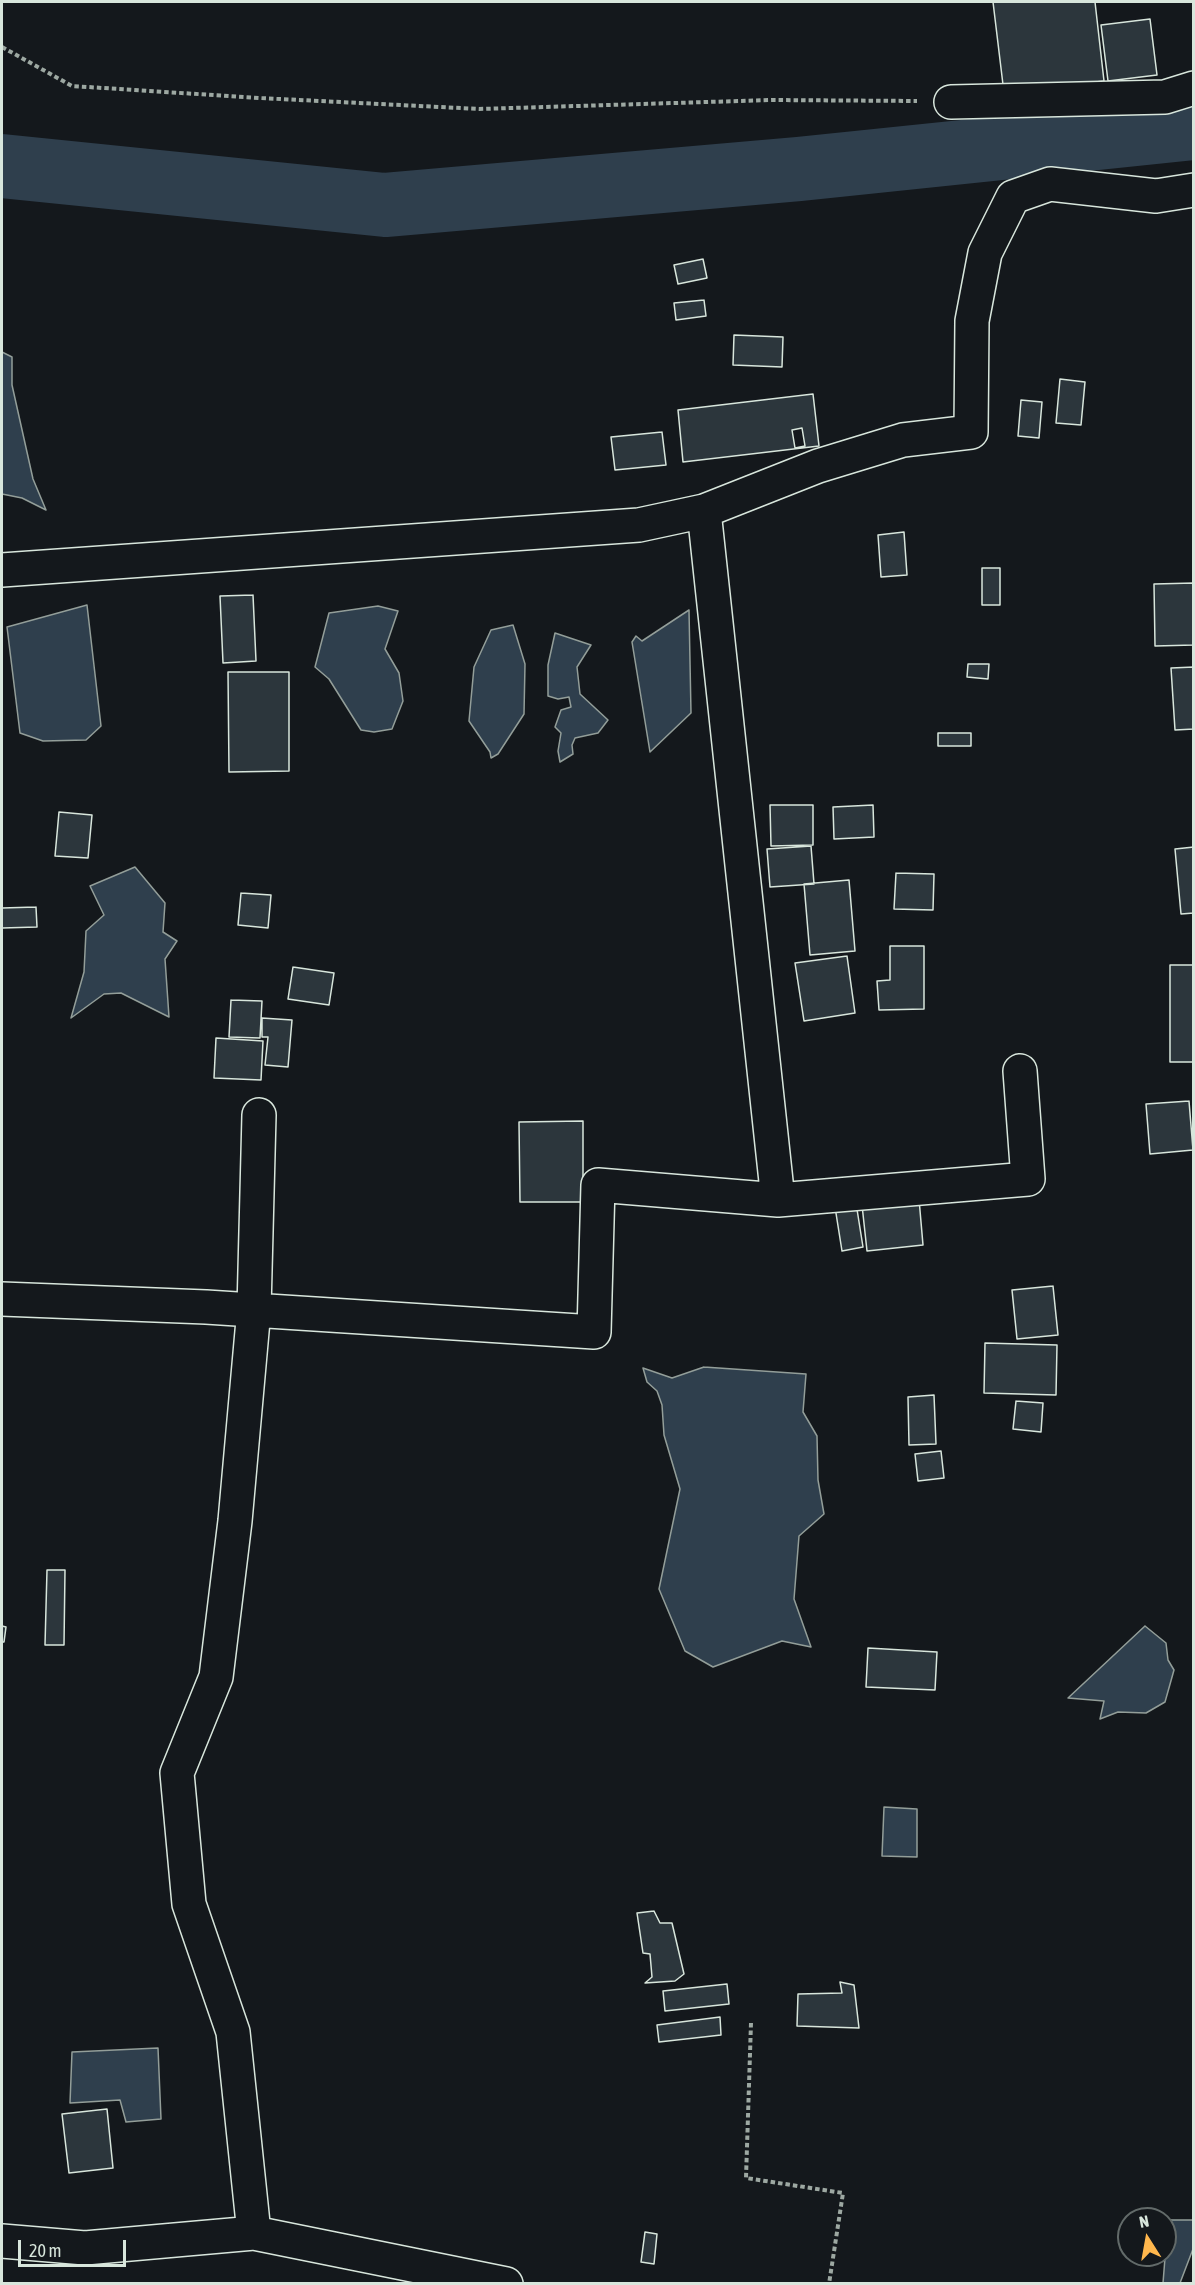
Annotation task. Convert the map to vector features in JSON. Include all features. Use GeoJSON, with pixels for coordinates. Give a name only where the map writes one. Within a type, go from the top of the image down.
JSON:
{"type":"FeatureCollection","features":[{"type":"Feature","properties":{"kind":"street"},"geometry":{"type":"LineString","coordinates":[[951,102],[1165,98],[1194,88]]}},
{"type":"Feature","properties":{"kind":"street"},"geometry":{"type":"LineString","coordinates":[[2,570],[639,525],[704,511],[818,466],[903,440],[971,432],[972,321],[985,253],[1013,197],[1050,184],[1156,196],[1194,190]]}},
{"type":"Feature","properties":{"kind":"street"},"geometry":{"type":"LineString","coordinates":[[704,511],[778,1200]]}},
{"type":"Feature","properties":{"kind":"street"},"geometry":{"type":"LineString","coordinates":[[2,1299],[254,1310],[594,1332],[598,1185],[778,1200],[1028,1179],[1020,1071]]}},
{"type":"Feature","properties":{"kind":"street"},"geometry":{"type":"LineString","coordinates":[[254,2233],[233,2032],[189,1904],[177,1773],[216,1677],[235,1521],[254,1310],[259,1115]]}},
{"type":"Feature","properties":{"kind":"street"},"geometry":{"type":"LineString","coordinates":[[2,2241],[85,2248],[254,2233],[506,2283]]}},
{"type":"Feature","properties":{"kind":"path"},"geometry":{"type":"LineString","coordinates":[[2,47],[72,86],[259,98],[479,109],[772,100],[951,102]]}},
{"type":"Feature","properties":{"kind":"path"},"geometry":{"type":"LineString","coordinates":[[751,2023],[746,2178],[843,2193],[829,2283]]}},
{"type":"Feature","properties":{"kind":"water"},"geometry":{"type":"Polygon","coordinates":[[[2,352],[12,357],[12,385],[33,479],[46,510],[22,498],[2,494],[2,352]]]}},
{"type":"Feature","properties":{"kind":"water"},"geometry":{"type":"Polygon","coordinates":[[[87,605],[101,726],[86,740],[43,741],[20,733],[7,627],[87,605]]]}},
{"type":"Feature","properties":{"kind":"water"},"geometry":{"type":"Polygon","coordinates":[[[378,606],[398,611],[385,649],[399,673],[403,701],[392,729],[374,732],[361,730],[329,679],[315,667],[329,613],[378,606]]]}},
{"type":"Feature","properties":{"kind":"water"},"geometry":{"type":"Polygon","coordinates":[[[689,610],[691,713],[650,752],[632,642],[636,636],[642,641],[689,610]]]}},
{"type":"Feature","properties":{"kind":"water"},"geometry":{"type":"Polygon","coordinates":[[[513,625],[525,664],[524,714],[498,754],[491,758],[490,752],[469,721],[474,667],[491,630],[513,625]]]}},
{"type":"Feature","properties":{"kind":"water"},"geometry":{"type":"Polygon","coordinates":[[[555,633],[591,645],[577,667],[580,694],[608,720],[598,733],[575,738],[572,745],[573,754],[560,762],[558,751],[561,733],[555,727],[561,710],[571,707],[569,697],[558,699],[548,696],[548,665],[555,633]]]}},
{"type":"Feature","properties":{"kind":"water"},"geometry":{"type":"Polygon","coordinates":[[[135,867],[165,903],[163,932],[177,941],[165,959],[169,1017],[121,993],[104,994],[71,1018],[84,972],[86,931],[104,915],[90,886],[135,867]]]}},
{"type":"Feature","properties":{"kind":"water"},"geometry":{"type":"Polygon","coordinates":[[[704,1367],[806,1374],[803,1412],[817,1436],[818,1480],[824,1514],[799,1536],[794,1599],[811,1647],[782,1641],[713,1667],[685,1651],[659,1589],[680,1489],[664,1435],[662,1405],[657,1391],[647,1382],[643,1368],[672,1378],[704,1367]]]}},
{"type":"Feature","properties":{"kind":"water"},"geometry":{"type":"Polygon","coordinates":[[[1145,1626],[1166,1643],[1168,1660],[1174,1670],[1165,1702],[1146,1713],[1118,1712],[1100,1719],[1104,1701],[1068,1698],[1145,1626]]]}},
{"type":"Feature","properties":{"kind":"water"},"geometry":{"type":"Polygon","coordinates":[[[884,1807],[917,1809],[917,1857],[882,1856],[884,1807]]]}},
{"type":"Feature","properties":{"kind":"water"},"geometry":{"type":"Polygon","coordinates":[[[158,2048],[161,2119],[126,2122],[120,2100],[70,2103],[72,2052],[158,2048]]]}},
{"type":"Feature","properties":{"kind":"water"},"geometry":{"type":"Polygon","coordinates":[[[1177,2220],[1193,2220],[1193,2249],[1180,2283],[1163,2283],[1164,2267],[1177,2267],[1177,2220]]]}},
{"type":"Feature","properties":{"kind":"building"},"geometry":{"type":"Polygon","coordinates":[[[993,2],[1095,2],[1104,81],[1004,93],[993,2]]]}},
{"type":"Feature","properties":{"kind":"building"},"geometry":{"type":"Polygon","coordinates":[[[1150,19],[1157,75],[1108,81],[1101,25],[1150,19]]]}},
{"type":"Feature","properties":{"kind":"building"},"geometry":{"type":"Polygon","coordinates":[[[703,259],[707,278],[678,284],[674,265],[703,259]]]}},
{"type":"Feature","properties":{"kind":"building"},"geometry":{"type":"Polygon","coordinates":[[[704,300],[706,316],[676,320],[674,303],[704,300]]]}},
{"type":"Feature","properties":{"kind":"building"},"geometry":{"type":"Polygon","coordinates":[[[734,335],[783,337],[782,367],[733,365],[734,335]]]}},
{"type":"Feature","properties":{"kind":"building"},"geometry":{"type":"Polygon","coordinates":[[[1060,379],[1085,382],[1081,425],[1056,423],[1060,379]]]}},
{"type":"Feature","properties":{"kind":"building"},"geometry":{"type":"Polygon","coordinates":[[[813,394],[819,446],[683,462],[678,410],[813,394]]]}},
{"type":"Feature","properties":{"kind":"building"},"geometry":{"type":"Polygon","coordinates":[[[1021,400],[1042,402],[1039,438],[1018,436],[1021,400]]]}},
{"type":"Feature","properties":{"kind":"building"},"geometry":{"type":"Polygon","coordinates":[[[802,428],[805,446],[795,448],[792,430],[802,428]]]}},
{"type":"Feature","properties":{"kind":"building"},"geometry":{"type":"Polygon","coordinates":[[[662,432],[666,465],[615,470],[611,437],[662,432]]]}},
{"type":"Feature","properties":{"kind":"building"},"geometry":{"type":"Polygon","coordinates":[[[904,532],[907,575],[881,577],[878,535],[904,532]]]}},
{"type":"Feature","properties":{"kind":"building"},"geometry":{"type":"Polygon","coordinates":[[[982,568],[1000,568],[1000,605],[982,605],[982,568]]]}},
{"type":"Feature","properties":{"kind":"building"},"geometry":{"type":"Polygon","coordinates":[[[1194,583],[1194,645],[1155,646],[1154,584],[1194,583]]]}},
{"type":"Feature","properties":{"kind":"building"},"geometry":{"type":"Polygon","coordinates":[[[253,595],[256,661],[223,663],[220,596],[253,595]]]}},
{"type":"Feature","properties":{"kind":"building"},"geometry":{"type":"Polygon","coordinates":[[[968,664],[989,664],[988,679],[967,677],[968,664]]]}},
{"type":"Feature","properties":{"kind":"building"},"geometry":{"type":"Polygon","coordinates":[[[1194,667],[1194,729],[1175,730],[1171,668],[1194,667]]]}},
{"type":"Feature","properties":{"kind":"building"},"geometry":{"type":"Polygon","coordinates":[[[228,672],[289,672],[289,771],[229,772],[228,672]]]}},
{"type":"Feature","properties":{"kind":"building"},"geometry":{"type":"Polygon","coordinates":[[[938,733],[971,733],[971,746],[938,746],[938,733]]]}},
{"type":"Feature","properties":{"kind":"building"},"geometry":{"type":"Polygon","coordinates":[[[770,805],[813,805],[813,845],[771,846],[770,805]]]}},
{"type":"Feature","properties":{"kind":"building"},"geometry":{"type":"Polygon","coordinates":[[[873,805],[874,837],[834,839],[833,807],[873,805]]]}},
{"type":"Feature","properties":{"kind":"building"},"geometry":{"type":"Polygon","coordinates":[[[59,812],[92,815],[88,858],[55,856],[59,812]]]}},
{"type":"Feature","properties":{"kind":"building"},"geometry":{"type":"Polygon","coordinates":[[[811,846],[814,884],[770,887],[767,849],[811,846]]]}},
{"type":"Feature","properties":{"kind":"building"},"geometry":{"type":"Polygon","coordinates":[[[1194,847],[1194,913],[1181,914],[1175,849],[1194,847]]]}},
{"type":"Feature","properties":{"kind":"building"},"geometry":{"type":"Polygon","coordinates":[[[896,873],[934,874],[933,910],[894,909],[896,873]]]}},
{"type":"Feature","properties":{"kind":"building"},"geometry":{"type":"Polygon","coordinates":[[[849,880],[855,951],[810,955],[804,884],[849,880]]]}},
{"type":"Feature","properties":{"kind":"building"},"geometry":{"type":"Polygon","coordinates":[[[241,893],[271,895],[268,928],[238,925],[241,893]]]}},
{"type":"Feature","properties":{"kind":"building"},"geometry":{"type":"Polygon","coordinates":[[[36,907],[37,927],[2,928],[2,908],[36,907]]]}},
{"type":"Feature","properties":{"kind":"building"},"geometry":{"type":"Polygon","coordinates":[[[890,946],[924,946],[924,1009],[879,1010],[877,981],[890,980],[890,946]]]}},
{"type":"Feature","properties":{"kind":"building"},"geometry":{"type":"Polygon","coordinates":[[[847,956],[855,1013],[804,1021],[795,963],[847,956]]]}},
{"type":"Feature","properties":{"kind":"building"},"geometry":{"type":"Polygon","coordinates":[[[1170,965],[1194,965],[1194,1062],[1170,1062],[1170,965]]]}},
{"type":"Feature","properties":{"kind":"building"},"geometry":{"type":"Polygon","coordinates":[[[293,967],[334,973],[329,1005],[288,999],[293,967]]]}},
{"type":"Feature","properties":{"kind":"building"},"geometry":{"type":"Polygon","coordinates":[[[231,1000],[262,1001],[260,1038],[229,1037],[231,1000]]]}},
{"type":"Feature","properties":{"kind":"building"},"geometry":{"type":"Polygon","coordinates":[[[262,1018],[292,1020],[288,1067],[265,1065],[268,1037],[262,1037],[262,1018]]]}},
{"type":"Feature","properties":{"kind":"building"},"geometry":{"type":"Polygon","coordinates":[[[216,1038],[263,1041],[261,1080],[214,1078],[216,1038]]]}},
{"type":"Feature","properties":{"kind":"building"},"geometry":{"type":"Polygon","coordinates":[[[1189,1101],[1193,1150],[1150,1154],[1146,1104],[1189,1101]]]}},
{"type":"Feature","properties":{"kind":"building"},"geometry":{"type":"Polygon","coordinates":[[[583,1121],[583,1202],[520,1202],[519,1122],[583,1121]]]}},
{"type":"Feature","properties":{"kind":"building"},"geometry":{"type":"Polygon","coordinates":[[[919,1199],[923,1245],[867,1251],[862,1205],[919,1199]]]}},
{"type":"Feature","properties":{"kind":"building"},"geometry":{"type":"Polygon","coordinates":[[[856,1203],[863,1247],[842,1251],[835,1207],[856,1203]]]}},
{"type":"Feature","properties":{"kind":"building"},"geometry":{"type":"Polygon","coordinates":[[[1053,1286],[1058,1335],[1017,1339],[1012,1290],[1053,1286]]]}},
{"type":"Feature","properties":{"kind":"building"},"geometry":{"type":"Polygon","coordinates":[[[985,1343],[1057,1345],[1056,1395],[984,1393],[985,1343]]]}},
{"type":"Feature","properties":{"kind":"building"},"geometry":{"type":"Polygon","coordinates":[[[934,1395],[936,1444],[909,1445],[908,1397],[934,1395]]]}},
{"type":"Feature","properties":{"kind":"building"},"geometry":{"type":"Polygon","coordinates":[[[1016,1401],[1043,1403],[1041,1432],[1013,1429],[1016,1401]]]}},
{"type":"Feature","properties":{"kind":"building"},"geometry":{"type":"Polygon","coordinates":[[[941,1451],[944,1478],[918,1481],[915,1454],[941,1451]]]}},
{"type":"Feature","properties":{"kind":"building"},"geometry":{"type":"Polygon","coordinates":[[[47,1570],[65,1570],[64,1645],[45,1645],[47,1570]]]}},
{"type":"Feature","properties":{"kind":"building"},"geometry":{"type":"Polygon","coordinates":[[[2,1626],[6,1627],[4,1642],[2,1642],[2,1626]]]}},
{"type":"Feature","properties":{"kind":"building"},"geometry":{"type":"Polygon","coordinates":[[[868,1648],[937,1652],[935,1690],[866,1687],[868,1648]]]}},
{"type":"Feature","properties":{"kind":"building"},"geometry":{"type":"Polygon","coordinates":[[[654,1911],[660,1923],[672,1923],[684,1974],[675,1981],[645,1983],[652,1977],[650,1954],[643,1953],[637,1913],[654,1911]]]}},
{"type":"Feature","properties":{"kind":"building"},"geometry":{"type":"Polygon","coordinates":[[[840,1982],[854,1985],[859,2028],[797,2026],[798,1994],[842,1993],[840,1982]]]}},
{"type":"Feature","properties":{"kind":"building"},"geometry":{"type":"Polygon","coordinates":[[[727,1984],[729,2004],[665,2011],[663,1991],[727,1984]]]}},
{"type":"Feature","properties":{"kind":"building"},"geometry":{"type":"Polygon","coordinates":[[[720,2017],[721,2035],[659,2042],[657,2025],[720,2017]]]}},
{"type":"Feature","properties":{"kind":"building"},"geometry":{"type":"Polygon","coordinates":[[[107,2109],[113,2168],[69,2173],[62,2114],[107,2109]]]}},
{"type":"Feature","properties":{"kind":"building"},"geometry":{"type":"Polygon","coordinates":[[[645,2232],[657,2234],[654,2264],[641,2262],[645,2232]]]}},
{"type":"Feature","properties":{"kind":"waterway"},"geometry":{"type":"LineString","coordinates":[[2,166],[385,205],[799,169],[1194,128]]}}]}
